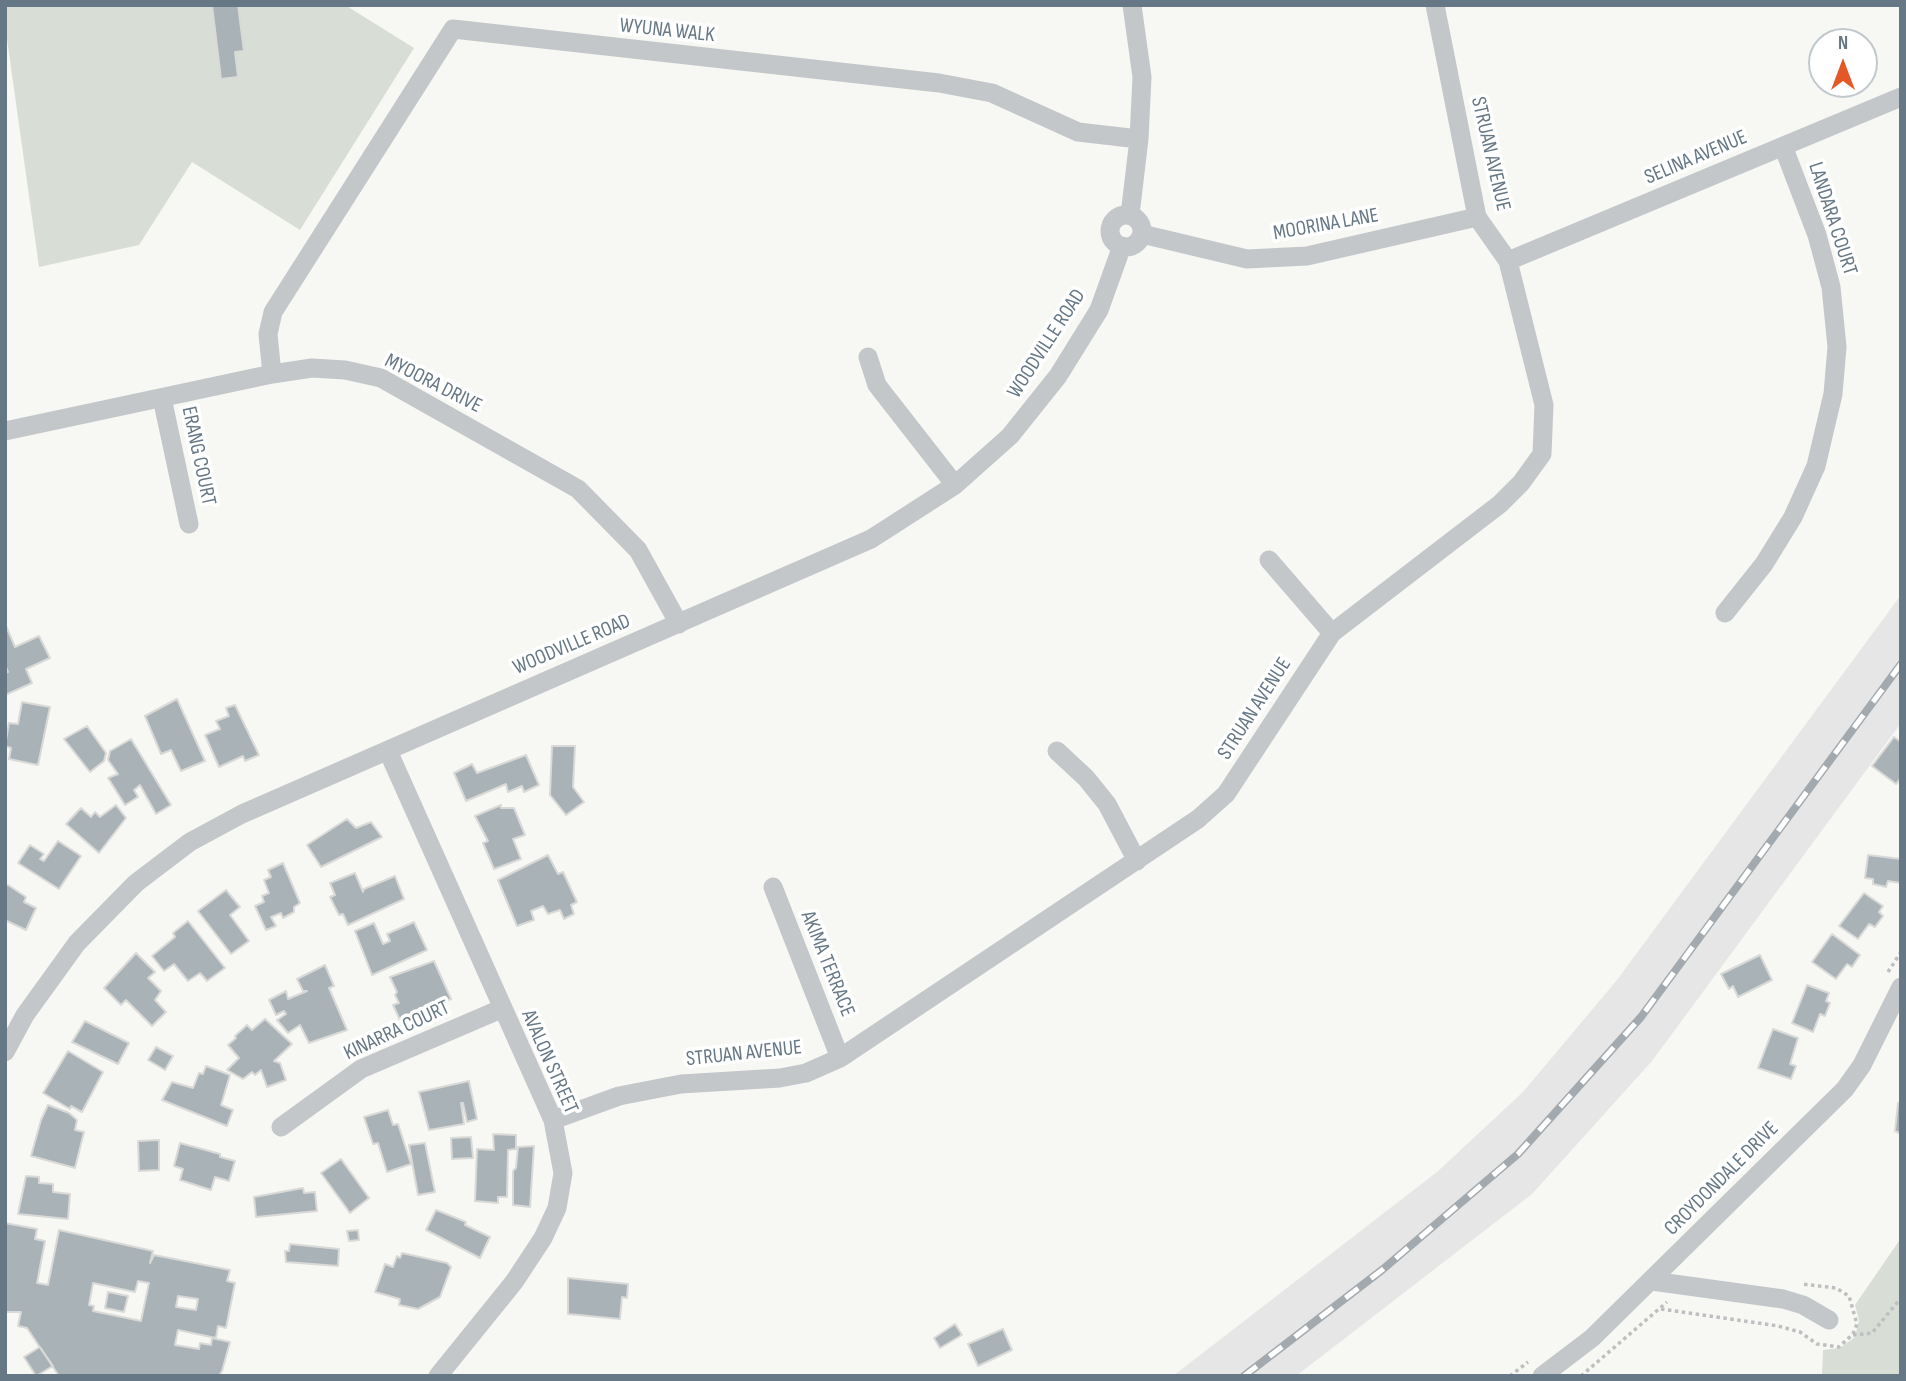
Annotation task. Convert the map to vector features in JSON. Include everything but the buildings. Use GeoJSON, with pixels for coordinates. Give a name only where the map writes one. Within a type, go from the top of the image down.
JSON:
{"type":"FeatureCollection","features":[{"type":"Feature","properties":{"kind":"street"},"geometry":{"type":"LineString","coordinates":[[1130,215],[1139,139],[1142,77],[1132,5]]}},
{"type":"Feature","properties":{"kind":"street","name":"STRUAN AVENUE"},"geometry":{"type":"LineString","coordinates":[[552,1120],[619,1096],[681,1084],[780,1078],[806,1073],[840,1058],[1198,819],[1226,793],[1332,633],[1500,504],[1521,483],[1542,454],[1544,405],[1508,261],[1477,217],[1435,5]]}},
{"type":"Feature","properties":{"kind":"street","name":"WYUNA WALK"},"geometry":{"type":"LineString","coordinates":[[272,374],[268,334],[273,312],[453,29],[939,83],[992,93],[1078,132],[1139,139]]}},
{"type":"Feature","properties":{"kind":"street","name":"SELINA AVENUE"},"geometry":{"type":"LineString","coordinates":[[1508,261],[1901,97]]}},
{"type":"Feature","properties":{"kind":"street","name":"LANDARA COURT"},"geometry":{"type":"LineString","coordinates":[[1725,613],[1764,564],[1793,517],[1816,466],[1833,394],[1837,347],[1831,286],[1818,234],[1783,146]]}},
{"type":"Feature","properties":{"kind":"street"},"geometry":{"type":"LineString","coordinates":[[1130,215],[1138,220],[1142,234],[1133,245],[1122,246],[1112,238],[1111,228],[1115,219],[1130,215]]}},
{"type":"Feature","properties":{"kind":"street","name":"MOORINA LANE"},"geometry":{"type":"LineString","coordinates":[[1142,234],[1247,260],[1307,256],[1477,217]]}},
{"type":"Feature","properties":{"kind":"street","name":"WOODVILLE ROAD"},"geometry":{"type":"LineString","coordinates":[[5,1052],[25,1015],[76,943],[136,883],[190,842],[242,814],[871,539],[899,524],[955,485],[1010,436],[1058,376],[1099,310],[1122,246]]}},
{"type":"Feature","properties":{"kind":"street"},"geometry":{"type":"LineString","coordinates":[[868,357],[877,385],[955,485]]}},
{"type":"Feature","properties":{"kind":"street","name":"MYOORA DRIVE"},"geometry":{"type":"LineString","coordinates":[[5,431],[272,374],[312,368],[345,370],[381,378],[579,489],[639,550],[679,624]]}},
{"type":"Feature","properties":{"kind":"street","name":"ERANG COURT"},"geometry":{"type":"LineString","coordinates":[[162,398],[189,524]]}},
{"type":"Feature","properties":{"kind":"street"},"geometry":{"type":"LineString","coordinates":[[1269,560],[1332,633]]}},
{"type":"Feature","properties":{"kind":"street","name":"AVALON STREET"},"geometry":{"type":"LineString","coordinates":[[387,751],[552,1120],[563,1172],[558,1208],[543,1238],[514,1282],[438,1376]]}},
{"type":"Feature","properties":{"kind":"street"},"geometry":{"type":"LineString","coordinates":[[1057,751],[1086,778],[1107,804],[1137,861]]}},
{"type":"Feature","properties":{"kind":"street","name":"AKIMA TERRACE"},"geometry":{"type":"LineString","coordinates":[[773,887],[840,1058]]}},
{"type":"Feature","properties":{"kind":"street","name":"CROYDONDALE DRIVE"},"geometry":{"type":"LineString","coordinates":[[1537,1368],[1592,1338],[1845,1089],[1862,1065],[1893,982]]}},
{"type":"Feature","properties":{"kind":"street","name":"KINARRA COURT"},"geometry":{"type":"LineString","coordinates":[[281,1126],[361,1069],[501,1010]]}},
{"type":"Feature","properties":{"kind":"street"},"geometry":{"type":"LineString","coordinates":[[1652,1280],[1783,1299],[1803,1305],[1829,1320]]}},
{"type":"Feature","properties":{"kind":"path"},"geometry":{"type":"LineString","coordinates":[[1893,982],[1901,952]]}},
{"type":"Feature","properties":{"kind":"path"},"geometry":{"type":"LineString","coordinates":[[1853,1334],[1872,1333],[1901,1298]]}},
{"type":"Feature","properties":{"kind":"path"},"geometry":{"type":"LineString","coordinates":[[1510,1376],[1537,1368]]}},
{"type":"Feature","properties":{"kind":"shaded area"},"geometry":{"type":"Polygon","coordinates":[[[5,5],[345,5],[414,48],[300,230],[192,162],[139,245],[39,267],[5,25],[5,5]]]}},
{"type":"Feature","properties":{"kind":"shaded area"},"geometry":{"type":"Polygon","coordinates":[[[1901,595],[1901,723],[1652,1061],[1532,1194],[1296,1376],[1173,1376],[1437,1172],[1523,1092],[1617,980],[1901,595]]]}},
{"type":"Feature","properties":{"kind":"shaded area"},"geometry":{"type":"Polygon","coordinates":[[[1901,1238],[1901,1376],[1822,1376],[1823,1350],[1840,1348],[1855,1337],[1859,1320],[1855,1305],[1901,1238]]]}},
{"type":"Feature","properties":{"kind":"railway"},"geometry":{"type":"LineString","coordinates":[[1244,1376],[1382,1270],[1518,1154],[1641,1017],[1901,664]]}}]}
